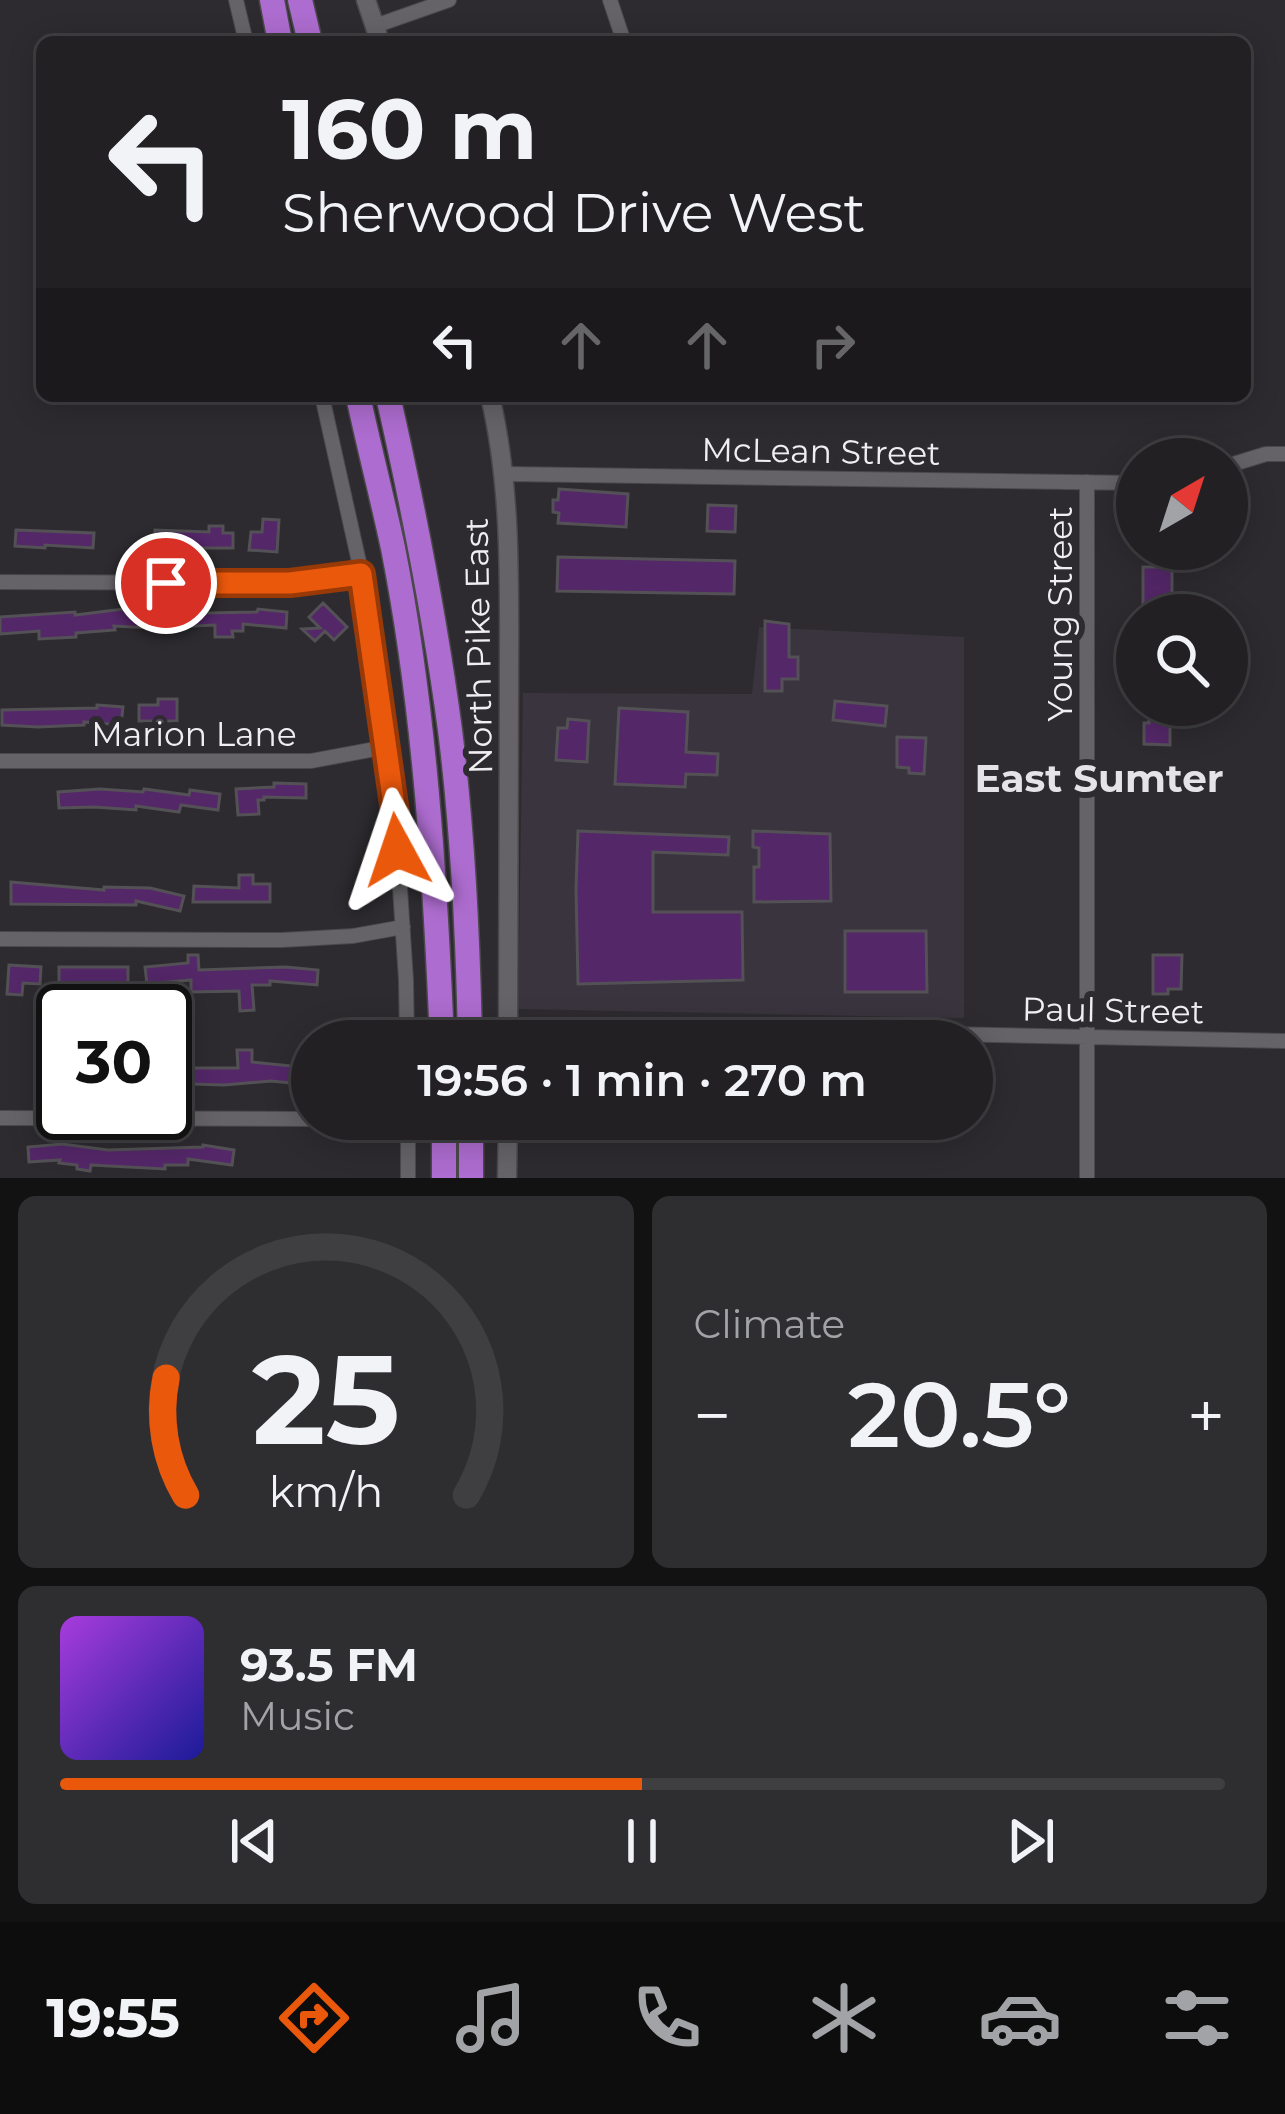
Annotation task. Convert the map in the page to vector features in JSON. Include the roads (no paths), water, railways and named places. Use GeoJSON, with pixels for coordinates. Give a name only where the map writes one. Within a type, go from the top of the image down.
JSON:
{"type":"FeatureCollection","features":[{"type":"Feature","properties":{"kind":"highway"},"geometry":{"type":"LineString","coordinates":[[272,0],[279,36]]}},
{"type":"Feature","properties":{"kind":"highway"},"geometry":{"type":"LineString","coordinates":[[300,0],[309,36]]}},
{"type":"Feature","properties":{"kind":"highway"},"geometry":{"type":"LineString","coordinates":[[359,402],[393,550],[413,675],[429,807],[441,1020]]}},
{"type":"Feature","properties":{"kind":"highway"},"geometry":{"type":"LineString","coordinates":[[389,402],[450,731],[469,1020]]}},
{"type":"Feature","properties":{"kind":"highway"},"geometry":{"type":"LineString","coordinates":[[444,1140],[444,1178]]}},
{"type":"Feature","properties":{"kind":"highway"},"geometry":{"type":"LineString","coordinates":[[471,1140],[471,1178]]}},
{"type":"Feature","properties":{"kind":"street"},"geometry":{"type":"LineString","coordinates":[[236,0],[244,36]]}},
{"type":"Feature","properties":{"kind":"street"},"geometry":{"type":"LineString","coordinates":[[366,0],[377,34],[448,0]]}},
{"type":"Feature","properties":{"kind":"street"},"geometry":{"type":"LineString","coordinates":[[610,0],[622,36]]}},
{"type":"Feature","properties":{"kind":"street"},"geometry":{"type":"LineString","coordinates":[[323,402],[361,574],[395,812],[406,1020]]}},
{"type":"Feature","properties":{"kind":"street","name":"North Pike East"},"geometry":{"type":"LineString","coordinates":[[491,402],[504,474],[509,607],[508,1020]]}},
{"type":"Feature","properties":{"kind":"street"},"geometry":{"type":"LineString","coordinates":[[1248,460],[1285,454]]}},
{"type":"Feature","properties":{"kind":"street","name":"McLean Street"},"geometry":{"type":"LineString","coordinates":[[504,474],[1116,483]]}},
{"type":"Feature","properties":{"kind":"street","name":"Young Street"},"geometry":{"type":"LineString","coordinates":[[1087,482],[1087,1178]]}},
{"type":"Feature","properties":{"kind":"street"},"geometry":{"type":"LineString","coordinates":[[0,582],[290,583],[361,574]]}},
{"type":"Feature","properties":{"kind":"street","name":"Marion Lane"},"geometry":{"type":"LineString","coordinates":[[0,761],[311,761],[386,747]]}},
{"type":"Feature","properties":{"kind":"street"},"geometry":{"type":"LineString","coordinates":[[0,939],[304,939],[403,927]]}},
{"type":"Feature","properties":{"kind":"street","name":"Paul Street"},"geometry":{"type":"LineString","coordinates":[[993,1036],[1285,1041]]}},
{"type":"Feature","properties":{"kind":"street"},"geometry":{"type":"LineString","coordinates":[[0,1118],[291,1118]]}},
{"type":"Feature","properties":{"kind":"street"},"geometry":{"type":"LineString","coordinates":[[408,1140],[408,1178]]}},
{"type":"Feature","properties":{"kind":"street"},"geometry":{"type":"LineString","coordinates":[[507,1178],[508,1140]]}},
{"type":"Feature","properties":{"kind":"district","name":"East Sumter"},"geometry":{"type":"Point","coordinates":[1099,778]}}]}
